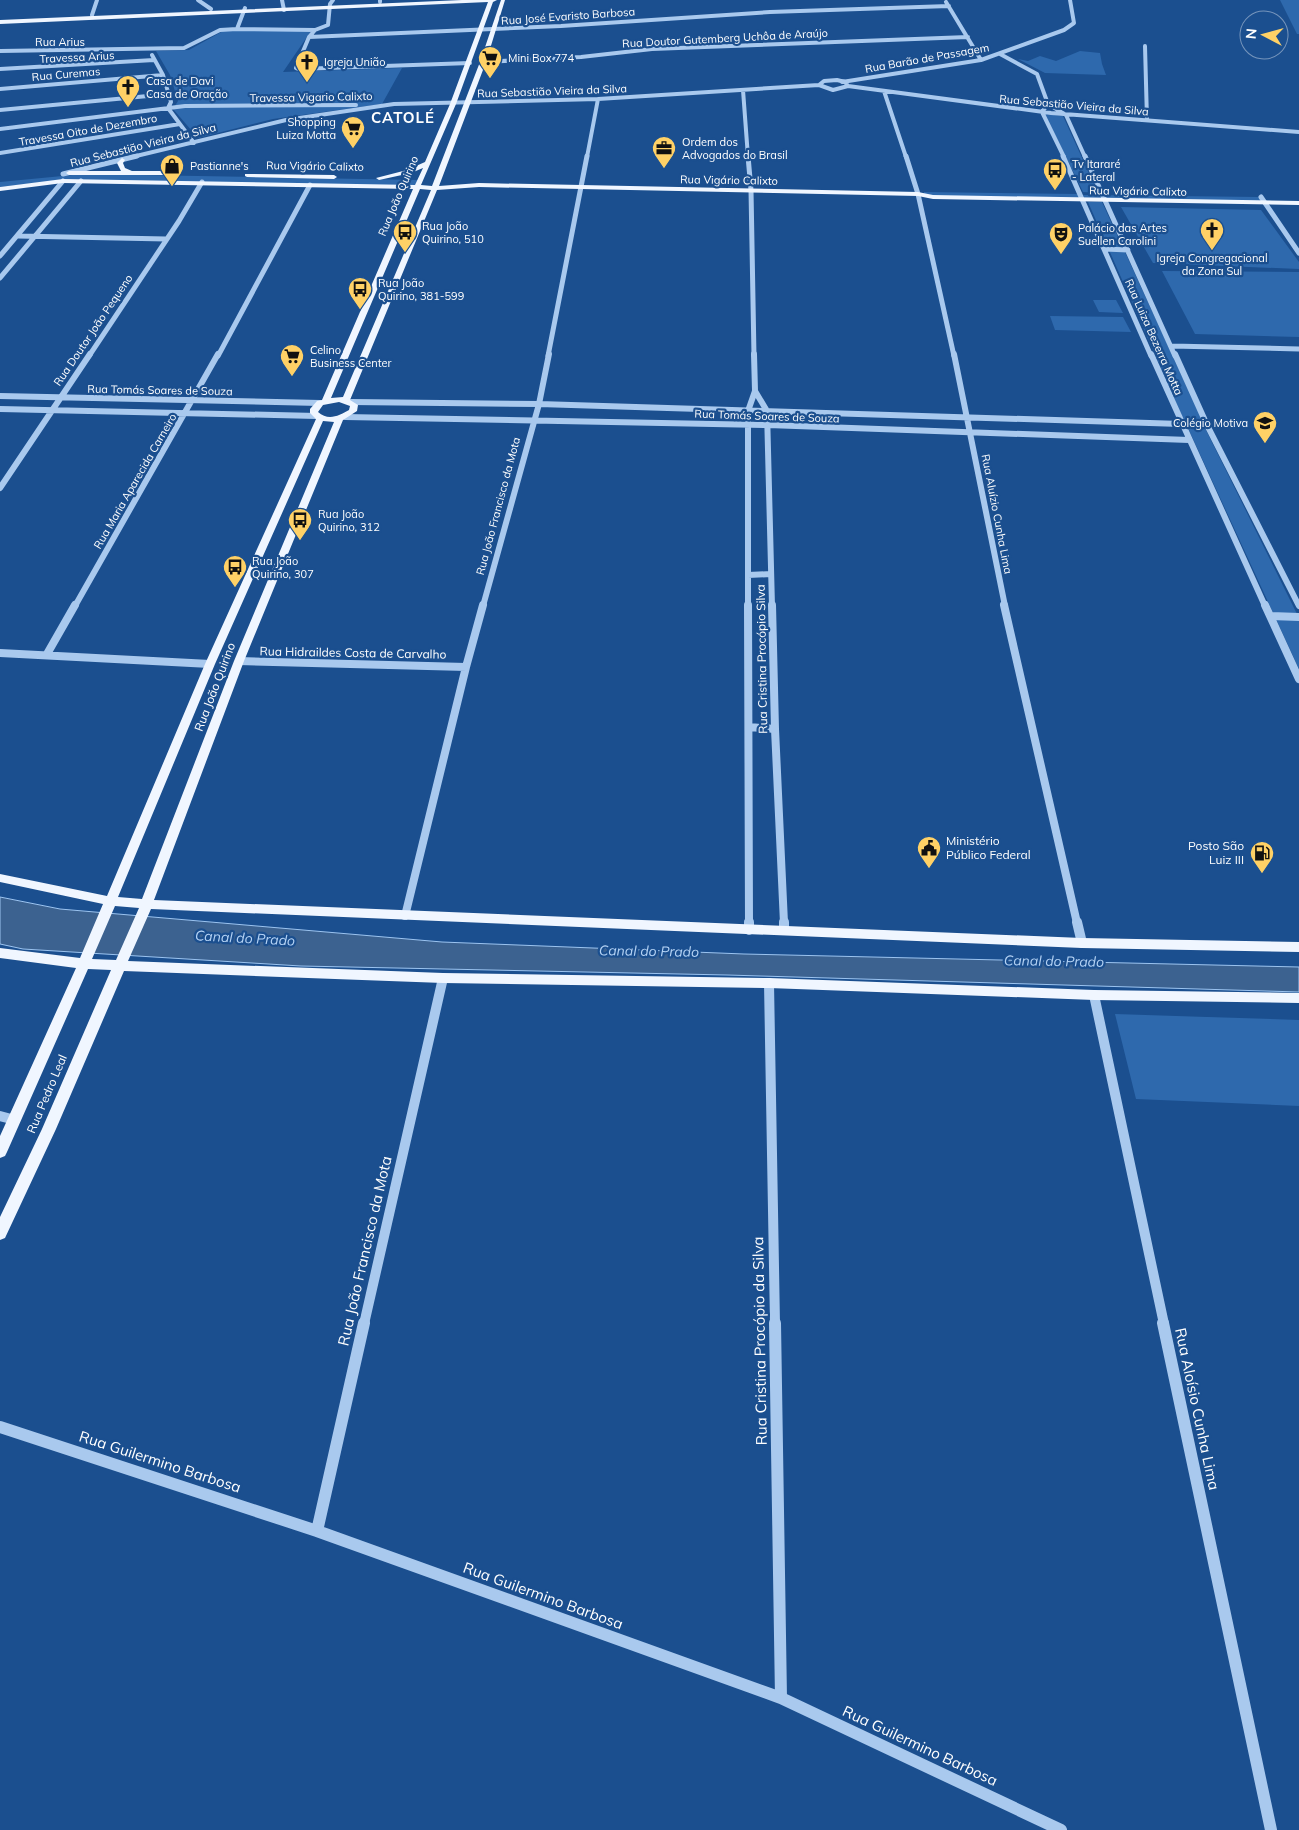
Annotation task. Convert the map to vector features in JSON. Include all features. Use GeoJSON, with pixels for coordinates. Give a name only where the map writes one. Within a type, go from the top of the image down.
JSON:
{"type":"FeatureCollection","features":[{"type":"Feature","properties":{"kind":"main road"},"geometry":{"type":"LineString","coordinates":[[0,22],[428,0]]}},
{"type":"Feature","properties":{"kind":"main road","name":"Rua João Quirino"},"geometry":{"type":"LineString","coordinates":[[109,905],[210,664],[318,417],[314,409],[323,402],[453,104],[470,63],[491,0]]}},
{"type":"Feature","properties":{"kind":"main road"},"geometry":{"type":"LineString","coordinates":[[331,4],[495,0]]}},
{"type":"Feature","properties":{"kind":"main road"},"geometry":{"type":"LineString","coordinates":[[323,402],[349,401],[468,103],[495,29],[503,0]]}},
{"type":"Feature","properties":{"kind":"main road"},"geometry":{"type":"LineString","coordinates":[[0,18],[211,9],[244,10]]}},
{"type":"Feature","properties":{"kind":"main road"},"geometry":{"type":"LineString","coordinates":[[122,160],[120,162],[122,169],[131,173]]}},
{"type":"Feature","properties":{"kind":"main road"},"geometry":{"type":"LineString","coordinates":[[379,178],[409,172],[428,163]]}},
{"type":"Feature","properties":{"kind":"main road","name":"Rua Vigário Calixto"},"geometry":{"type":"LineString","coordinates":[[17,179],[131,173],[183,174]]}},
{"type":"Feature","properties":{"kind":"main road","name":"Rua Vigário Calixto"},"geometry":{"type":"LineString","coordinates":[[240,174],[339,177]]}},
{"type":"Feature","properties":{"kind":"main road","name":"Rua Vigário Calixto"},"geometry":{"type":"LineString","coordinates":[[0,189],[63,177],[81,182],[202,182],[417,187],[436,184],[918,194],[933,197],[1104,197],[1263,200],[1299,203]]}},
{"type":"Feature","properties":{"kind":"main road","name":"Rua Vigário Calixto"},"geometry":{"type":"LineString","coordinates":[[369,178],[421,179],[436,184]]}},
{"type":"Feature","properties":{"kind":"main road","name":"Rua Vigário Calixto"},"geometry":{"type":"LineString","coordinates":[[1263,200],[1299,197]]}},
{"type":"Feature","properties":{"kind":"main road","name":"Rua João Quirino"},"geometry":{"type":"LineString","coordinates":[[120,964],[145,907],[240,661],[342,418],[355,408],[349,401]]}},
{"type":"Feature","properties":{"kind":"main road"},"geometry":{"type":"LineString","coordinates":[[318,417],[342,418]]}},
{"type":"Feature","properties":{"kind":"main road"},"geometry":{"type":"LineString","coordinates":[[0,878],[109,905],[145,907],[784,930],[1082,943],[1299,947]]}},
{"type":"Feature","properties":{"kind":"main road","name":"Rua Pedro Leal"},"geometry":{"type":"LineString","coordinates":[[0,1152],[109,905]]}},
{"type":"Feature","properties":{"kind":"main road"},"geometry":{"type":"LineString","coordinates":[[0,953],[86,959],[120,964],[443,978],[769,983],[1094,995],[1299,998]]}},
{"type":"Feature","properties":{"kind":"main road","name":"Rua Pedro Leal"},"geometry":{"type":"LineString","coordinates":[[0,1233],[49,1129],[120,964]]}},
{"type":"Feature","properties":{"kind":"street"},"geometry":{"type":"LineString","coordinates":[[92,15],[97,0]]}},
{"type":"Feature","properties":{"kind":"street"},"geometry":{"type":"LineString","coordinates":[[198,0],[211,9]]}},
{"type":"Feature","properties":{"kind":"street"},"geometry":{"type":"LineString","coordinates":[[282,0],[284,8]]}},
{"type":"Feature","properties":{"kind":"street"},"geometry":{"type":"LineString","coordinates":[[944,0],[981,60]]}},
{"type":"Feature","properties":{"kind":"street","name":"Rua Barão de Passagem"},"geometry":{"type":"LineString","coordinates":[[819,85],[821,82],[828,80],[842,82],[981,60],[1000,54],[1064,30],[1074,23],[1070,0]]}},
{"type":"Feature","properties":{"kind":"street"},"geometry":{"type":"LineString","coordinates":[[331,4],[328,25],[316,30],[309,37],[296,68],[470,63]]}},
{"type":"Feature","properties":{"kind":"street","name":"Rua José Evaristo Barbosa"},"geometry":{"type":"LineString","coordinates":[[309,37],[495,29],[770,12],[949,6]]}},
{"type":"Feature","properties":{"kind":"street"},"geometry":{"type":"LineString","coordinates":[[237,29],[244,10]]}},
{"type":"Feature","properties":{"kind":"street","name":"Rua Arius"},"geometry":{"type":"LineString","coordinates":[[0,51],[184,48],[220,30],[316,30]]}},
{"type":"Feature","properties":{"kind":"street","name":"Rua Doutor Gutemberg Uchôa de Araújo"},"geometry":{"type":"LineString","coordinates":[[483,62],[582,57],[652,49],[968,37]]}},
{"type":"Feature","properties":{"kind":"street"},"geometry":{"type":"LineString","coordinates":[[1145,46],[1147,120]]}},
{"type":"Feature","properties":{"kind":"street"},"geometry":{"type":"LineString","coordinates":[[150,50],[163,75],[169,94],[171,102],[168,108],[194,142]]}},
{"type":"Feature","properties":{"kind":"street"},"geometry":{"type":"LineString","coordinates":[[1000,54],[1037,74],[1048,104],[1066,115]]}},
{"type":"Feature","properties":{"kind":"street","name":"Travessa Arius"},"geometry":{"type":"LineString","coordinates":[[0,69],[154,60]]}},
{"type":"Feature","properties":{"kind":"street","name":"Rua Curemas"},"geometry":{"type":"LineString","coordinates":[[0,89],[163,75]]}},
{"type":"Feature","properties":{"kind":"street"},"geometry":{"type":"LineString","coordinates":[[842,82],[848,86]]}},
{"type":"Feature","properties":{"kind":"street","name":"Rua Sebastião Vieira da Silva"},"geometry":{"type":"LineString","coordinates":[[63,177],[122,160],[286,120],[394,104],[453,104],[598,98],[819,85],[833,90],[848,86],[1066,115],[1299,132]]}},
{"type":"Feature","properties":{"kind":"street","name":"Rua Cristina Procópio Silva"},"geometry":{"type":"LineString","coordinates":[[743,90],[751,190],[755,391],[748,411],[749,930]]}},
{"type":"Feature","properties":{"kind":"street","name":"Rua Aluízio Cunha Lima"},"geometry":{"type":"LineString","coordinates":[[884,91],[918,194],[968,416],[1009,629],[1082,943]]}},
{"type":"Feature","properties":{"kind":"street"},"geometry":{"type":"LineString","coordinates":[[0,110],[169,94]]}},
{"type":"Feature","properties":{"kind":"street","name":"Rua João Francisco da Mota"},"geometry":{"type":"LineString","coordinates":[[405,916],[466,667],[539,404],[598,98]]}},
{"type":"Feature","properties":{"kind":"street","name":"Travessa Vigario Calixto"},"geometry":{"type":"LineString","coordinates":[[0,128],[195,106],[394,104]]}},
{"type":"Feature","properties":{"kind":"street"},"geometry":{"type":"LineString","coordinates":[[1042,112],[1048,104]]}},
{"type":"Feature","properties":{"kind":"street"},"geometry":{"type":"LineString","coordinates":[[279,106],[286,120]]}},
{"type":"Feature","properties":{"kind":"street","name":"Rua Luiza Bezerra Motta"},"geometry":{"type":"LineString","coordinates":[[1042,112],[1082,197],[1188,440],[1299,679]]}},
{"type":"Feature","properties":{"kind":"street","name":"Rua Luiza Bezerra Motta"},"geometry":{"type":"LineString","coordinates":[[1066,115],[1228,467],[1299,606]]}},
{"type":"Feature","properties":{"kind":"street","name":"Travessa Oito de Dezembro"},"geometry":{"type":"LineString","coordinates":[[0,153],[180,124]]}},
{"type":"Feature","properties":{"kind":"street"},"geometry":{"type":"LineString","coordinates":[[0,256],[18,236],[63,177]]}},
{"type":"Feature","properties":{"kind":"street"},"geometry":{"type":"LineString","coordinates":[[0,278],[81,182]]}},
{"type":"Feature","properties":{"kind":"street","name":"Rua Doutor João Pequeno"},"geometry":{"type":"LineString","coordinates":[[0,488],[202,182]]}},
{"type":"Feature","properties":{"kind":"street","name":"Rua Maria Aparecida Carneiro"},"geometry":{"type":"LineString","coordinates":[[47,654],[194,401],[310,185]]}},
{"type":"Feature","properties":{"kind":"street"},"geometry":{"type":"LineString","coordinates":[[1263,200],[1299,253]]}},
{"type":"Feature","properties":{"kind":"street"},"geometry":{"type":"LineString","coordinates":[[18,236],[166,239]]}},
{"type":"Feature","properties":{"kind":"street"},"geometry":{"type":"LineString","coordinates":[[1105,249],[1128,250]]}},
{"type":"Feature","properties":{"kind":"street"},"geometry":{"type":"LineString","coordinates":[[1172,346],[1299,349]]}},
{"type":"Feature","properties":{"kind":"street","name":"Rua Cristina Procópio Silva"},"geometry":{"type":"LineString","coordinates":[[755,391],[767,411],[768,425],[775,729],[784,930]]}},
{"type":"Feature","properties":{"kind":"street","name":"Rua Tomás Soares de Souza"},"geometry":{"type":"LineString","coordinates":[[0,396],[323,402]]}},
{"type":"Feature","properties":{"kind":"street","name":"Rua Tomás Soares de Souza"},"geometry":{"type":"LineString","coordinates":[[349,401],[539,404],[1181,424]]}},
{"type":"Feature","properties":{"kind":"street","name":"Rua Tomás Soares de Souza"},"geometry":{"type":"LineString","coordinates":[[0,409],[186,412],[318,417]]}},
{"type":"Feature","properties":{"kind":"street","name":"Rua Tomás Soares de Souza"},"geometry":{"type":"LineString","coordinates":[[342,418],[768,425],[1188,440]]}},
{"type":"Feature","properties":{"kind":"street"},"geometry":{"type":"LineString","coordinates":[[748,575],[772,574]]}},
{"type":"Feature","properties":{"kind":"street"},"geometry":{"type":"LineString","coordinates":[[1271,616],[1299,617]]}},
{"type":"Feature","properties":{"kind":"street"},"geometry":{"type":"LineString","coordinates":[[0,653],[210,664]]}},
{"type":"Feature","properties":{"kind":"street","name":"Rua Hidraildes Costa de Carvalho"},"geometry":{"type":"LineString","coordinates":[[240,661],[466,667]]}},
{"type":"Feature","properties":{"kind":"street"},"geometry":{"type":"LineString","coordinates":[[748,727],[775,729]]}},
{"type":"Feature","properties":{"kind":"street","name":"Rua João Francisco da Mota"},"geometry":{"type":"LineString","coordinates":[[316,1531],[443,978]]}},
{"type":"Feature","properties":{"kind":"street","name":"Rua Cristina Procópio da Silva"},"geometry":{"type":"LineString","coordinates":[[769,983],[781,1698]]}},
{"type":"Feature","properties":{"kind":"street","name":"Rua Aloísio Cunha Lima"},"geometry":{"type":"LineString","coordinates":[[1094,995],[1271,1830]]}},
{"type":"Feature","properties":{"kind":"street"},"geometry":{"type":"LineString","coordinates":[[0,1116],[15,1120]]}},
{"type":"Feature","properties":{"kind":"street","name":"Rua Guilermino Barbosa"},"geometry":{"type":"LineString","coordinates":[[0,1426],[316,1531],[781,1698],[1061,1830]]}},
{"type":"Feature","properties":{"kind":"shaded area"},"geometry":{"type":"Polygon","coordinates":[[[1280,0],[1299,0],[1299,34],[1297,34],[1289,18],[1289,10],[1285,10],[1280,0]]]}},
{"type":"Feature","properties":{"kind":"shaded area"},"geometry":{"type":"Polygon","coordinates":[[[223,31],[311,31],[283,72],[402,68],[382,104],[273,119],[198,138],[173,109],[178,101],[170,75],[156,51],[189,50],[223,31]]]}},
{"type":"Feature","properties":{"kind":"shaded area"},"geometry":{"type":"Polygon","coordinates":[[[1080,51],[1100,53],[1106,75],[1045,73],[1018,59],[1028,61],[1040,56],[1056,61],[1080,51]]]}},
{"type":"Feature","properties":{"kind":"shaded area"},"geometry":{"type":"Polygon","coordinates":[[[1045,114],[1063,116],[1098,193],[1083,192],[1045,114]]]}},
{"type":"Feature","properties":{"kind":"shaded area"},"geometry":{"type":"Polygon","coordinates":[[[83,174],[418,180],[415,186],[61,180],[0,187],[0,182],[83,174]]]}},
{"type":"Feature","properties":{"kind":"shaded area"},"geometry":{"type":"Polygon","coordinates":[[[924,192],[1079,194],[1082,200],[924,195],[924,192]]]}},
{"type":"Feature","properties":{"kind":"shaded area"},"geometry":{"type":"Polygon","coordinates":[[[1083,195],[1260,197],[1262,202],[1085,199],[1083,195]]]}},
{"type":"Feature","properties":{"kind":"shaded area"},"geometry":{"type":"Polygon","coordinates":[[[1088,202],[1102,202],[1203,422],[1184,421],[1088,202]]]}},
{"type":"Feature","properties":{"kind":"shaded area"},"geometry":{"type":"Polygon","coordinates":[[[1121,207],[1261,210],[1299,262],[1299,269],[1153,263],[1121,207]]]}},
{"type":"Feature","properties":{"kind":"shaded area"},"geometry":{"type":"Polygon","coordinates":[[[1162,271],[1299,272],[1299,337],[1195,334],[1162,271]]]}},
{"type":"Feature","properties":{"kind":"shaded area"},"geometry":{"type":"Polygon","coordinates":[[[1093,300],[1116,300],[1123,313],[1099,312],[1093,300]]]}},
{"type":"Feature","properties":{"kind":"shaded area"},"geometry":{"type":"Polygon","coordinates":[[[1050,316],[1123,317],[1131,332],[1055,330],[1050,316]]]}},
{"type":"Feature","properties":{"kind":"shaded area"},"geometry":{"type":"Polygon","coordinates":[[[1187,426],[1204,426],[1299,618],[1299,669],[1187,426]]]}},
{"type":"Feature","properties":{"kind":"shaded area"},"geometry":{"type":"Polygon","coordinates":[[[1115,1014],[1299,1020],[1299,1106],[1136,1099],[1115,1014]]]}},
{"type":"Feature","properties":{"kind":"water","name":"Canal do Prado"},"geometry":{"type":"Polygon","coordinates":[[[0,897],[60,909],[442,942],[744,954],[1299,967],[1299,992],[727,975],[301,966],[23,949],[0,944],[0,897]]]}},
{"type":"Feature","properties":{"kind":"place","name":"Mini Box 774"},"geometry":{"type":"Point","coordinates":[490,79]}},
{"type":"Feature","properties":{"kind":"place","name":"Igreja União"},"geometry":{"type":"Point","coordinates":[307,83]}},
{"type":"Feature","properties":{"kind":"place","name":"Casa de Davi Casa de Oração"},"geometry":{"type":"Point","coordinates":[128,108]}},
{"type":"Feature","properties":{"kind":"place","name":"Shopping Luiza Motta"},"geometry":{"type":"Point","coordinates":[353,149]}},
{"type":"Feature","properties":{"kind":"place","name":"Ordem dos Advogados do Brasil"},"geometry":{"type":"Point","coordinates":[664,169]}},
{"type":"Feature","properties":{"kind":"place","name":"Pastianne's"},"geometry":{"type":"Point","coordinates":[172,187]}},
{"type":"Feature","properties":{"kind":"place","name":"Tv Itararé - Lateral"},"geometry":{"type":"Point","coordinates":[1055,191]}},
{"type":"Feature","properties":{"kind":"place","name":"Igreja Congregacional da Zona Sul"},"geometry":{"type":"Point","coordinates":[1212,251]}},
{"type":"Feature","properties":{"kind":"place","name":"Rua João Quirino, 510"},"geometry":{"type":"Point","coordinates":[405,253]}},
{"type":"Feature","properties":{"kind":"place","name":"Palácio das Artes Suellen Carolini"},"geometry":{"type":"Point","coordinates":[1061,255]}},
{"type":"Feature","properties":{"kind":"place","name":"Rua João Quirino, 381-599"},"geometry":{"type":"Point","coordinates":[360,310]}},
{"type":"Feature","properties":{"kind":"place","name":"Celino Business Center"},"geometry":{"type":"Point","coordinates":[292,377]}},
{"type":"Feature","properties":{"kind":"place","name":"Colégio Motiva"},"geometry":{"type":"Point","coordinates":[1265,444]}},
{"type":"Feature","properties":{"kind":"place","name":"Rua João Quirino, 312"},"geometry":{"type":"Point","coordinates":[300,541]}},
{"type":"Feature","properties":{"kind":"place","name":"Rua João Quirino, 307"},"geometry":{"type":"Point","coordinates":[235,588]}},
{"type":"Feature","properties":{"kind":"place","name":"Ministério Público Federal"},"geometry":{"type":"Point","coordinates":[929,869]}},
{"type":"Feature","properties":{"kind":"place","name":"Posto São Luiz III"},"geometry":{"type":"Point","coordinates":[1262,874]}},
{"type":"Feature","properties":{"kind":"district","name":"CATOLÉ"},"geometry":{"type":"Point","coordinates":[403,118]}}]}
